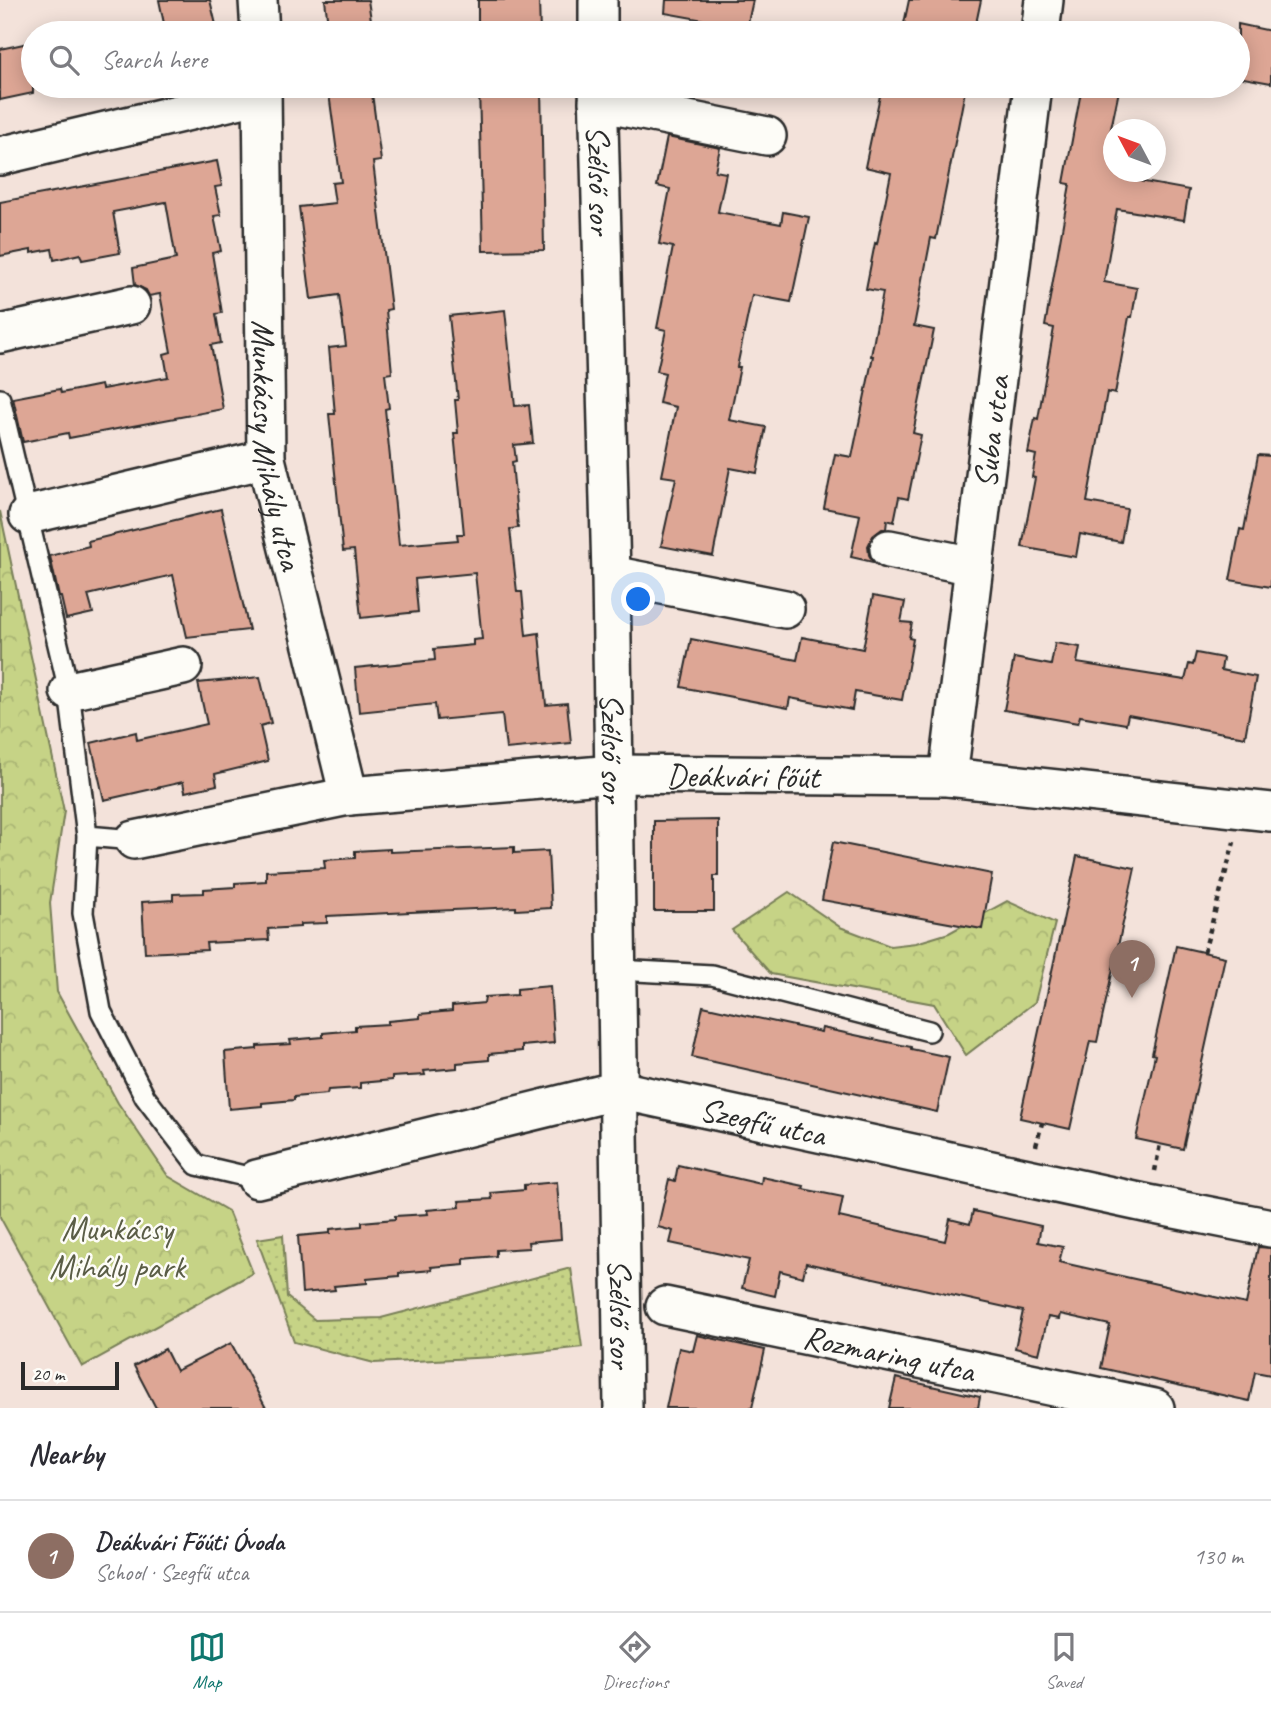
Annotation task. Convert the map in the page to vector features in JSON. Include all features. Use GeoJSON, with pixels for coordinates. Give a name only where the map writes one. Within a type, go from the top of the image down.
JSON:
{"type":"FeatureCollection","features":[{"type":"Feature","properties":{"kind":"street"},"geometry":{"type":"LineString","coordinates":[[258,0],[259,21]]}},
{"type":"Feature","properties":{"kind":"street"},"geometry":{"type":"LineString","coordinates":[[598,0],[598,21]]}},
{"type":"Feature","properties":{"kind":"street"},"geometry":{"type":"LineString","coordinates":[[1041,21],[1044,0]]}},
{"type":"Feature","properties":{"kind":"street"},"geometry":{"type":"LineString","coordinates":[[0,156],[230,98]]}},
{"type":"Feature","properties":{"kind":"street","name":"Munkácsy Mihály utca"},"geometry":{"type":"LineString","coordinates":[[262,98],[266,458],[349,796]]}},
{"type":"Feature","properties":{"kind":"street","name":"Szélső sor"},"geometry":{"type":"LineString","coordinates":[[598,98],[611,575],[622,1408]]}},
{"type":"Feature","properties":{"kind":"street"},"geometry":{"type":"LineString","coordinates":[[614,98],[767,136]]}},
{"type":"Feature","properties":{"kind":"street","name":"Suba utca"},"geometry":{"type":"LineString","coordinates":[[948,777],[1032,98]]}},
{"type":"Feature","properties":{"kind":"street"},"geometry":{"type":"LineString","coordinates":[[0,334],[131,305]]}},
{"type":"Feature","properties":{"kind":"street"},"geometry":{"type":"LineString","coordinates":[[28,515],[266,458]]}},
{"type":"Feature","properties":{"kind":"street"},"geometry":{"type":"LineString","coordinates":[[888,549],[974,566]]}},
{"type":"Feature","properties":{"kind":"street"},"geometry":{"type":"LineString","coordinates":[[611,575],[785,609]]}},
{"type":"Feature","properties":{"kind":"street"},"geometry":{"type":"LineString","coordinates":[[69,691],[183,666]]}},
{"type":"Feature","properties":{"kind":"street","name":"Deákvári főút"},"geometry":{"type":"LineString","coordinates":[[134,840],[349,796],[614,774],[948,777],[1257,811]]}},
{"type":"Feature","properties":{"kind":"street","name":"Szegfű utca"},"geometry":{"type":"LineString","coordinates":[[257,1179],[619,1090],[1271,1228]]}},
{"type":"Feature","properties":{"kind":"street","name":"Rozmaring utca"},"geometry":{"type":"LineString","coordinates":[[665,1306],[1154,1408]]}},
{"type":"Feature","properties":{"kind":"lane"},"geometry":{"type":"LineString","coordinates":[[0,399],[69,691],[88,836],[83,913],[102,1011],[145,1097],[197,1165],[257,1179]]}},
{"type":"Feature","properties":{"kind":"lane"},"geometry":{"type":"LineString","coordinates":[[88,836],[134,840]]}},
{"type":"Feature","properties":{"kind":"lane"},"geometry":{"type":"LineString","coordinates":[[617,970],[712,975],[929,1031]]}},
{"type":"Feature","properties":{"kind":"path"},"geometry":{"type":"LineString","coordinates":[[1204,952],[1257,811]]}},
{"type":"Feature","properties":{"kind":"green space","name":"Munkácsy Mihály park"},"geometry":{"type":"Polygon","coordinates":[[[0,511],[64,811],[50,903],[57,992],[118,1103],[168,1176],[228,1211],[253,1273],[82,1367],[0,1217],[0,511]]]}},
{"type":"Feature","properties":{"kind":"green space"},"geometry":{"type":"Polygon","coordinates":[[[789,892],[840,927],[890,946],[916,943],[949,933],[1007,901],[1055,923],[1035,1002],[966,1055],[934,1004],[771,974],[732,930],[789,892]]]}},
{"type":"Feature","properties":{"kind":"green space"},"geometry":{"type":"Polygon","coordinates":[[[283,1235],[287,1297],[315,1320],[381,1318],[571,1268],[582,1347],[494,1357],[374,1363],[294,1342],[257,1239],[283,1235]]]}},
{"type":"Feature","properties":{"kind":"building"},"geometry":{"type":"Polygon","coordinates":[[[159,0],[210,0],[215,21],[163,21],[159,0]]]}},
{"type":"Feature","properties":{"kind":"building"},"geometry":{"type":"Polygon","coordinates":[[[325,0],[368,0],[371,21],[328,21],[325,0]]]}},
{"type":"Feature","properties":{"kind":"building"},"geometry":{"type":"Polygon","coordinates":[[[478,0],[539,0],[540,21],[478,21],[478,0]]]}},
{"type":"Feature","properties":{"kind":"building"},"geometry":{"type":"Polygon","coordinates":[[[666,0],[753,0],[748,21],[709,21],[665,13],[666,0]]]}},
{"type":"Feature","properties":{"kind":"building"},"geometry":{"type":"Polygon","coordinates":[[[909,0],[981,0],[977,21],[905,21],[909,0]]]}},
{"type":"Feature","properties":{"kind":"building"},"geometry":{"type":"Polygon","coordinates":[[[1250,27],[1271,31],[1271,83],[1250,79],[1250,27]]]}},
{"type":"Feature","properties":{"kind":"building"},"geometry":{"type":"Polygon","coordinates":[[[21,45],[21,96],[0,100],[0,49],[21,45]]]}},
{"type":"Feature","properties":{"kind":"building"},"geometry":{"type":"Polygon","coordinates":[[[330,98],[373,98],[381,161],[373,162],[391,309],[386,310],[392,373],[385,374],[389,408],[385,409],[399,545],[458,540],[457,534],[464,534],[454,433],[458,433],[455,400],[458,400],[449,316],[505,310],[515,406],[529,405],[533,443],[514,445],[516,461],[512,462],[518,528],[510,529],[517,592],[522,592],[526,635],[539,633],[546,705],[567,703],[571,743],[506,749],[502,714],[437,720],[435,704],[359,712],[355,668],[435,660],[434,649],[473,645],[473,640],[482,639],[475,573],[415,579],[418,612],[361,618],[354,550],[343,551],[329,414],[335,414],[329,348],[346,346],[339,295],[311,299],[299,207],[335,203],[332,183],[341,182],[330,98]]]}},
{"type":"Feature","properties":{"kind":"building"},"geometry":{"type":"Polygon","coordinates":[[[479,98],[541,98],[544,250],[483,251],[479,98]]]}},
{"type":"Feature","properties":{"kind":"building"},"geometry":{"type":"Polygon","coordinates":[[[879,98],[964,98],[936,239],[931,238],[914,326],[934,330],[913,433],[921,435],[908,499],[899,497],[894,522],[887,520],[886,529],[873,536],[868,546],[873,562],[851,557],[860,515],[824,508],[835,454],[852,457],[883,292],[866,289],[891,173],[865,167],[879,98]]]}},
{"type":"Feature","properties":{"kind":"building"},"geometry":{"type":"Polygon","coordinates":[[[1080,98],[1117,98],[1113,119],[1103,119],[1103,182],[1145,182],[1189,190],[1184,220],[1117,209],[1104,282],[1137,288],[1115,394],[1107,392],[1087,502],[1127,509],[1121,542],[1080,534],[1076,557],[1022,547],[1035,478],[1032,477],[1036,455],[1028,453],[1035,418],[1038,419],[1054,328],[1045,326],[1070,184],[1064,183],[1080,98]]]}},
{"type":"Feature","properties":{"kind":"building"},"geometry":{"type":"Polygon","coordinates":[[[667,137],[720,148],[715,171],[726,173],[718,212],[781,224],[783,212],[809,217],[791,302],[752,295],[729,420],[766,427],[757,473],[730,468],[713,556],[661,546],[676,478],[662,476],[676,407],[659,403],[665,373],[657,371],[666,330],[657,328],[673,247],[659,244],[670,189],[657,186],[667,137]]]}},
{"type":"Feature","properties":{"kind":"building"},"geometry":{"type":"Polygon","coordinates":[[[217,161],[222,186],[215,187],[221,215],[214,216],[221,251],[212,253],[222,313],[216,314],[221,343],[211,345],[223,409],[69,438],[68,433],[23,442],[13,398],[60,389],[61,393],[101,385],[102,389],[168,377],[164,354],[171,352],[160,294],[149,296],[146,290],[135,285],[133,268],[176,259],[166,202],[113,212],[120,253],[82,260],[80,254],[54,260],[52,249],[0,256],[0,202],[217,161]]]}},
{"type":"Feature","properties":{"kind":"building"},"geometry":{"type":"Polygon","coordinates":[[[1258,455],[1271,456],[1271,587],[1230,580],[1240,529],[1244,530],[1258,455]]]}},
{"type":"Feature","properties":{"kind":"building"},"geometry":{"type":"Polygon","coordinates":[[[221,509],[249,630],[187,637],[173,575],[88,595],[93,613],[66,619],[50,556],[89,546],[88,541],[221,509]]]}},
{"type":"Feature","properties":{"kind":"building"},"geometry":{"type":"Polygon","coordinates":[[[873,596],[905,602],[901,622],[912,623],[909,638],[913,639],[902,700],[855,692],[852,710],[790,698],[788,708],[681,687],[691,639],[797,660],[802,637],[863,649],[873,596]]]}},
{"type":"Feature","properties":{"kind":"building"},"geometry":{"type":"Polygon","coordinates":[[[1055,643],[1080,647],[1077,663],[1185,680],[1189,664],[1193,665],[1196,653],[1223,658],[1221,670],[1256,677],[1245,737],[1128,715],[1126,724],[1080,716],[1078,723],[1004,710],[1014,658],[1051,665],[1055,643]]]}},
{"type":"Feature","properties":{"kind":"building"},"geometry":{"type":"Polygon","coordinates":[[[260,677],[271,723],[260,726],[268,761],[215,774],[217,785],[185,792],[183,782],[104,800],[91,743],[136,732],[137,740],[207,724],[198,683],[260,677]]]}},
{"type":"Feature","properties":{"kind":"building"},"geometry":{"type":"Polygon","coordinates":[[[718,820],[718,876],[714,876],[714,911],[654,911],[654,821],[718,820]]]}},
{"type":"Feature","properties":{"kind":"building"},"geometry":{"type":"Polygon","coordinates":[[[833,842],[992,874],[982,929],[822,900],[833,842]]]}},
{"type":"Feature","properties":{"kind":"building"},"geometry":{"type":"Polygon","coordinates":[[[514,847],[514,853],[548,851],[551,908],[516,910],[516,907],[327,916],[327,923],[268,929],[269,940],[206,943],[207,950],[145,953],[142,902],[173,900],[173,894],[204,893],[204,889],[235,887],[235,883],[266,881],[266,871],[325,868],[324,860],[355,858],[355,851],[514,847]]]}},
{"type":"Feature","properties":{"kind":"building"},"geometry":{"type":"Polygon","coordinates":[[[1077,856],[1135,868],[1097,1042],[1090,1041],[1070,1129],[1020,1118],[1077,856]]]}},
{"type":"Feature","properties":{"kind":"building"},"geometry":{"type":"Polygon","coordinates":[[[1176,946],[1225,957],[1183,1149],[1136,1139],[1176,946]]]}},
{"type":"Feature","properties":{"kind":"building"},"geometry":{"type":"Polygon","coordinates":[[[550,986],[554,1043],[522,1046],[522,1051],[489,1054],[489,1060],[457,1063],[457,1068],[424,1071],[425,1075],[392,1077],[392,1080],[360,1083],[360,1088],[328,1090],[327,1094],[229,1109],[225,1052],[257,1049],[257,1046],[291,1044],[290,1040],[323,1037],[323,1033],[355,1030],[355,1026],[420,1018],[420,1014],[452,1011],[452,1006],[484,1003],[485,997],[517,995],[517,989],[550,986]]]}},
{"type":"Feature","properties":{"kind":"building"},"geometry":{"type":"Polygon","coordinates":[[[703,1006],[821,1032],[822,1028],[949,1057],[937,1112],[692,1057],[703,1006]]]}},
{"type":"Feature","properties":{"kind":"building"},"geometry":{"type":"Polygon","coordinates":[[[678,1165],[761,1184],[762,1177],[843,1197],[839,1217],[945,1241],[950,1219],[970,1224],[973,1211],[1041,1226],[1038,1242],[1063,1247],[1059,1262],[1246,1304],[1258,1247],[1271,1248],[1271,1375],[1255,1372],[1249,1401],[1101,1368],[1110,1325],[1060,1314],[1059,1319],[1048,1317],[1039,1354],[1015,1348],[1023,1311],[806,1263],[803,1277],[780,1271],[775,1296],[742,1288],[749,1260],[670,1243],[673,1231],[658,1227],[669,1179],[675,1181],[678,1165]]]}},
{"type":"Feature","properties":{"kind":"building"},"geometry":{"type":"Polygon","coordinates":[[[557,1182],[561,1239],[528,1242],[529,1248],[496,1250],[496,1256],[464,1259],[464,1264],[367,1279],[367,1283],[334,1286],[335,1290],[302,1293],[298,1236],[330,1233],[330,1229],[362,1226],[362,1222],[395,1219],[395,1216],[428,1214],[427,1210],[460,1207],[459,1201],[492,1199],[491,1193],[524,1190],[524,1185],[557,1182]]]}},
{"type":"Feature","properties":{"kind":"building"},"geometry":{"type":"Polygon","coordinates":[[[697,1335],[765,1350],[752,1408],[666,1408],[679,1348],[693,1351],[697,1335]]]}},
{"type":"Feature","properties":{"kind":"building"},"geometry":{"type":"Polygon","coordinates":[[[231,1343],[266,1408],[156,1408],[134,1366],[165,1349],[176,1371],[231,1343]]]}},
{"type":"Feature","properties":{"kind":"building"},"geometry":{"type":"Polygon","coordinates":[[[896,1378],[980,1397],[978,1408],[889,1408],[896,1378]]]}},
{"type":"Feature","properties":{"kind":"place","name":"Deákvári Főúti Óvoda"},"geometry":{"type":"Point","coordinates":[1132,998]}}]}
